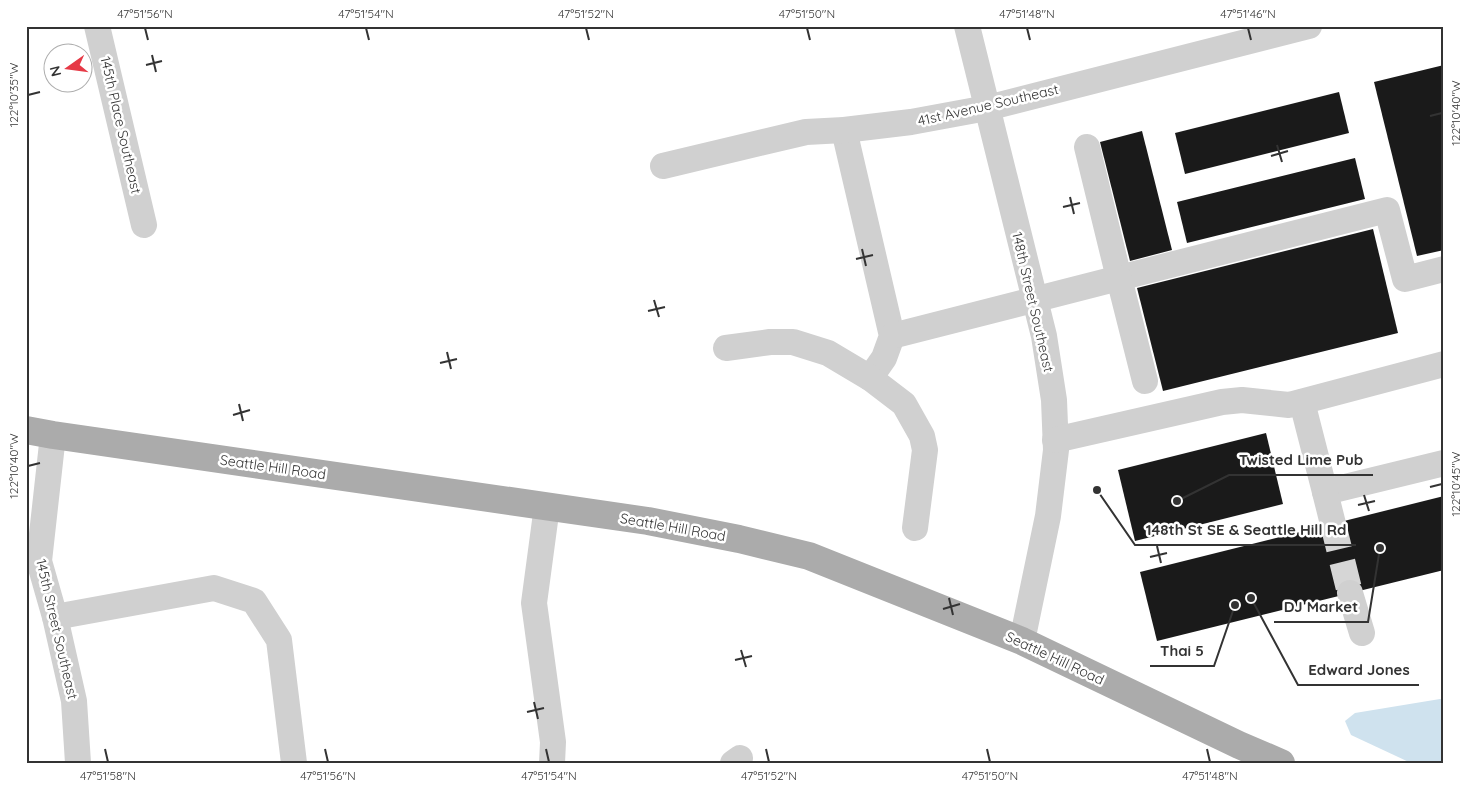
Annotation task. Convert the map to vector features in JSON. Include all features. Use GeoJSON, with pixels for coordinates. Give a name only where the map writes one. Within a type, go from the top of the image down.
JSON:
{"type":"FeatureCollection","features":[{"type":"Feature","properties":{"kind":"main road","name":"Seattle Hill Road"},"geometry":{"type":"LineString","coordinates":[[26,430],[648,521],[739,538],[809,556],[1022,641],[1281,763]]}},
{"type":"Feature","properties":{"kind":"street","name":"145th Place Southeast"},"geometry":{"type":"LineString","coordinates":[[97,26],[144,224]]}},
{"type":"Feature","properties":{"kind":"street","name":"148th Street Southeast"},"geometry":{"type":"LineString","coordinates":[[967,26],[1044,336],[1054,400],[1056,450],[1048,516],[1022,641]]}},
{"type":"Feature","properties":{"kind":"street","name":"41st Avenue Southeast"},"geometry":{"type":"LineString","coordinates":[[663,166],[806,132],[844,130],[911,122],[987,108],[1309,26]]}},
{"type":"Feature","properties":{"kind":"street"},"geometry":{"type":"LineString","coordinates":[[844,130],[892,336],[884,358],[870,378]]}},
{"type":"Feature","properties":{"kind":"street"},"geometry":{"type":"LineString","coordinates":[[1087,147],[1145,381]]}},
{"type":"Feature","properties":{"kind":"street"},"geometry":{"type":"LineString","coordinates":[[892,336],[1387,210],[1405,279],[1444,269]]}},
{"type":"Feature","properties":{"kind":"street"},"geometry":{"type":"LineString","coordinates":[[726,348],[770,342],[794,342],[828,353],[870,378],[904,404],[922,436],[925,450],[915,528]]}},
{"type":"Feature","properties":{"kind":"street"},"geometry":{"type":"LineString","coordinates":[[1055,440],[1222,402],[1242,400],[1289,405],[1443,368]]}},
{"type":"Feature","properties":{"kind":"street"},"geometry":{"type":"LineString","coordinates":[[1302,402],[1333,524]]}},
{"type":"Feature","properties":{"kind":"street","name":"145th Street Southeast"},"geometry":{"type":"LineString","coordinates":[[53,435],[38,561],[55,617],[74,702],[78,763]]}},
{"type":"Feature","properties":{"kind":"street"},"geometry":{"type":"LineString","coordinates":[[1325,492],[1444,463]]}},
{"type":"Feature","properties":{"kind":"street"},"geometry":{"type":"LineString","coordinates":[[547,506],[534,604],[553,742],[552,763]]}},
{"type":"Feature","properties":{"kind":"street"},"geometry":{"type":"LineString","coordinates":[[55,617],[214,588],[254,601],[279,640],[294,763]]}},
{"type":"Feature","properties":{"kind":"street"},"geometry":{"type":"LineString","coordinates":[[1350,593],[1362,633]]}},
{"type":"Feature","properties":{"kind":"water"},"geometry":{"type":"Polygon","coordinates":[[[1440,699],[1444,700],[1444,763],[1411,763],[1351,735],[1345,721],[1355,713],[1440,699]]]}},
{"type":"Feature","properties":{"kind":"building"},"geometry":{"type":"Polygon","coordinates":[[[1444,65],[1444,250],[1417,256],[1374,82],[1444,65]]]}},
{"type":"Feature","properties":{"kind":"building"},"geometry":{"type":"Polygon","coordinates":[[[1339,92],[1349,133],[1185,174],[1175,133],[1339,92]]]}},
{"type":"Feature","properties":{"kind":"building"},"geometry":{"type":"Polygon","coordinates":[[[1142,131],[1172,250],[1130,261],[1100,142],[1142,131]]]}},
{"type":"Feature","properties":{"kind":"building"},"geometry":{"type":"Polygon","coordinates":[[[1355,158],[1365,199],[1187,243],[1177,202],[1355,158]]]}},
{"type":"Feature","properties":{"kind":"building"},"geometry":{"type":"Polygon","coordinates":[[[1373,229],[1398,333],[1163,391],[1137,288],[1373,229]]]}},
{"type":"Feature","properties":{"kind":"building"},"geometry":{"type":"Polygon","coordinates":[[[1266,433],[1283,504],[1135,541],[1118,470],[1266,433]]]}},
{"type":"Feature","properties":{"kind":"building"},"geometry":{"type":"Polygon","coordinates":[[[1444,496],[1444,570],[1157,641],[1140,572],[1444,496]]]}},
{"type":"Feature","properties":{"kind":"tunnel"},"geometry":{"type":"LineString","coordinates":[[1333,524],[1350,593]]}},
{"type":"Feature","properties":{"kind":"place","name":"148th St SE & Seattle Hill Rd"},"geometry":{"type":"Point","coordinates":[1097,490]}},
{"type":"Feature","properties":{"kind":"place","name":"Twisted Lime Pub"},"geometry":{"type":"Point","coordinates":[1177,501]}},
{"type":"Feature","properties":{"kind":"place","name":"DJ Market"},"geometry":{"type":"Point","coordinates":[1380,548]}},
{"type":"Feature","properties":{"kind":"place","name":"Edward Jones"},"geometry":{"type":"Point","coordinates":[1251,598]}},
{"type":"Feature","properties":{"kind":"place","name":"Thai 5"},"geometry":{"type":"Point","coordinates":[1235,605]}}]}
